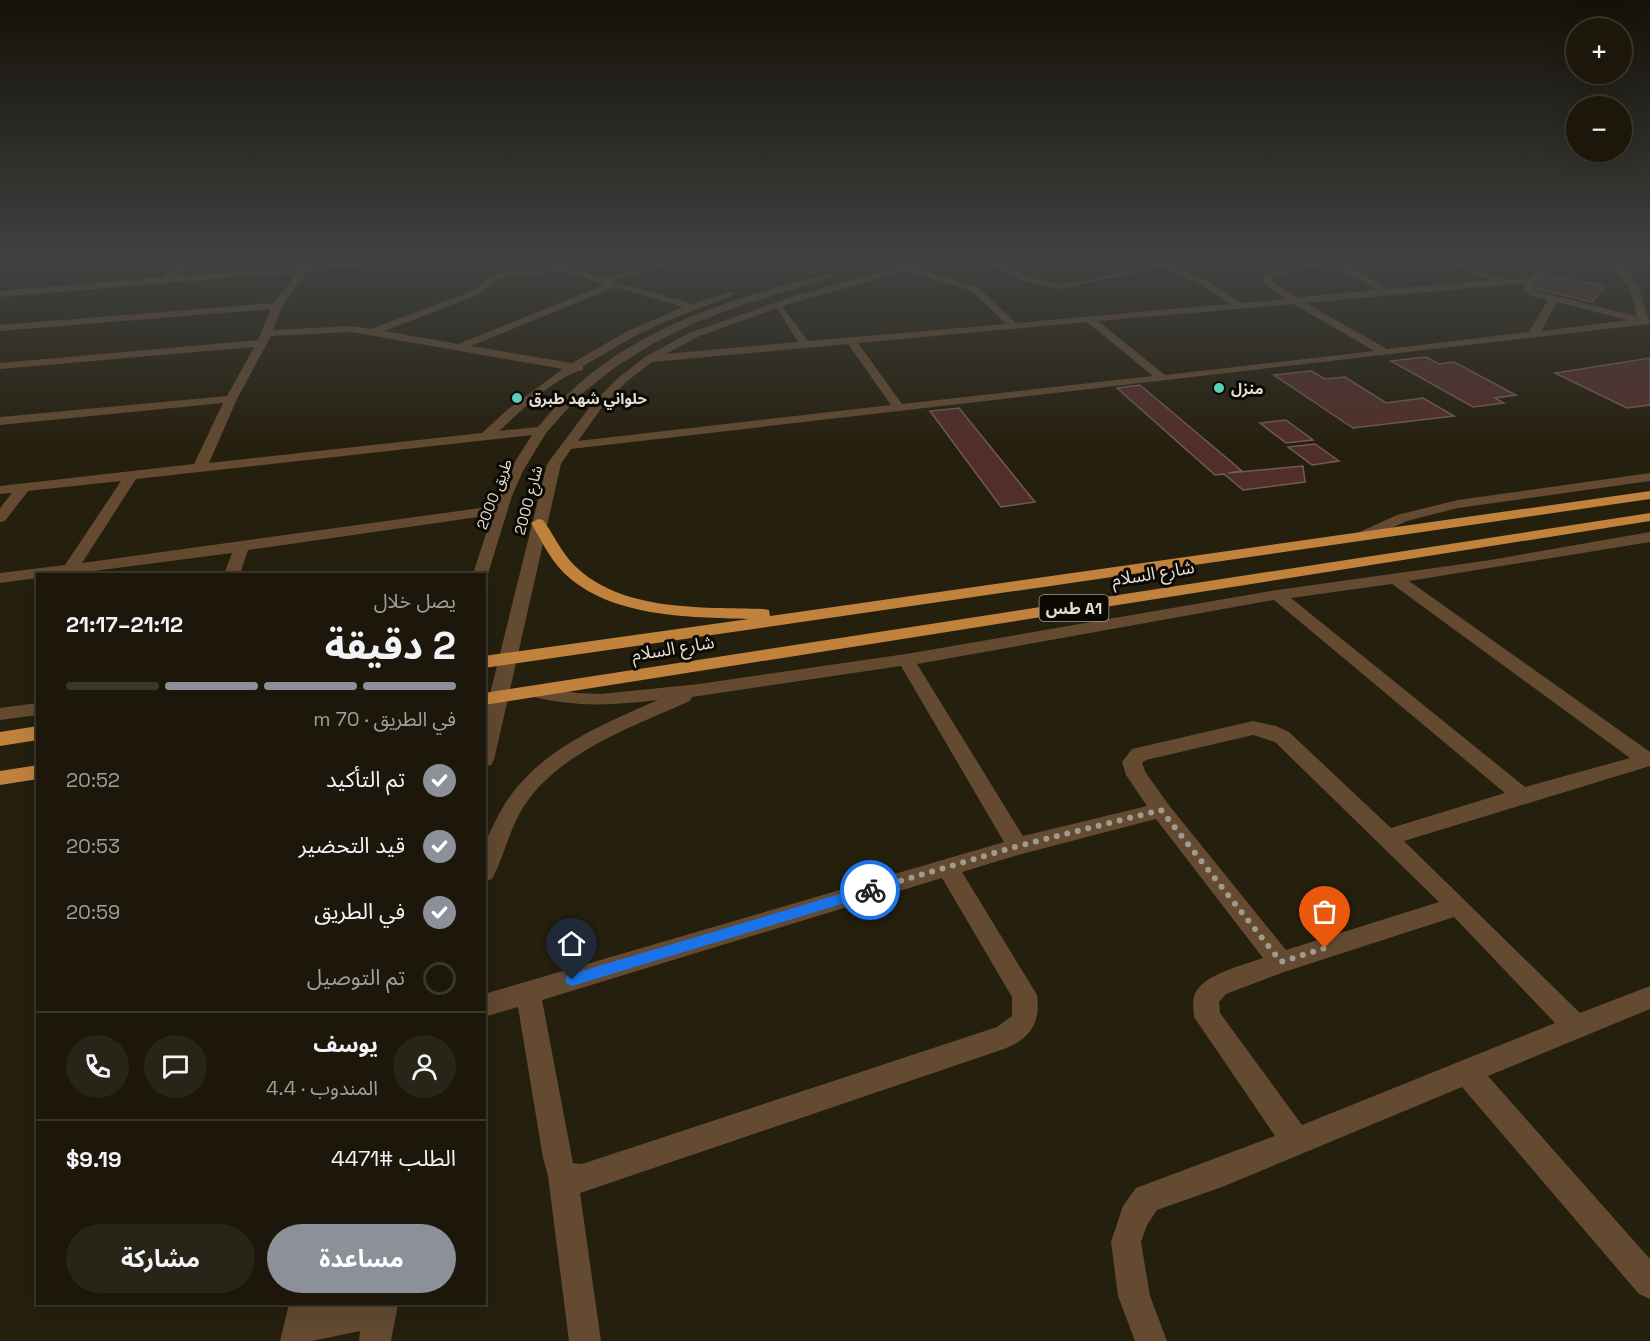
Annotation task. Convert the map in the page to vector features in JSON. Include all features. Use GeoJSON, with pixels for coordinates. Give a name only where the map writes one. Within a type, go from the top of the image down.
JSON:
{"type":"FeatureCollection","features":[{"type":"Feature","properties":{"kind":"highway","name":"شارع السلام"},"geometry":{"type":"LineString","coordinates":[[486,662],[1650,495]]}},
{"type":"Feature","properties":{"kind":"highway","name":"شارع السلام"},"geometry":{"type":"LineString","coordinates":[[492,698],[1650,517]]}},
{"type":"Feature","properties":{"kind":"highway"},"geometry":{"type":"LineString","coordinates":[[538,523],[570,571],[606,592],[638,605],[761,614],[825,613]]}},
{"type":"Feature","properties":{"kind":"highway"},"geometry":{"type":"LineString","coordinates":[[0,739],[36,733]]}},
{"type":"Feature","properties":{"kind":"highway"},"geometry":{"type":"LineString","coordinates":[[0,778],[36,772]]}},
{"type":"Feature","properties":{"kind":"street"},"geometry":{"type":"LineString","coordinates":[[0,328],[68,323]]}},
{"type":"Feature","properties":{"kind":"street"},"geometry":{"type":"LineString","coordinates":[[200,467],[231,399],[270,323]]}},
{"type":"Feature","properties":{"kind":"street"},"geometry":{"type":"LineString","coordinates":[[372,332],[397,323]]}},
{"type":"Feature","properties":{"kind":"street"},"geometry":{"type":"LineString","coordinates":[[462,346],[520,323]]}},
{"type":"Feature","properties":{"kind":"street"},"geometry":{"type":"LineString","coordinates":[[485,437],[541,387],[573,367],[657,323]]}},
{"type":"Feature","properties":{"kind":"street","name":"طريق 2000"},"geometry":{"type":"LineString","coordinates":[[481,573],[516,472],[542,430],[576,393],[603,370],[639,346],[690,323]]}},
{"type":"Feature","properties":{"kind":"street","name":"شارع 2000"},"geometry":{"type":"LineString","coordinates":[[486,744],[492,698],[508,658],[538,523],[554,464],[596,407],[622,380],[649,359],[693,335],[724,323]]}},
{"type":"Feature","properties":{"kind":"street"},"geometry":{"type":"LineString","coordinates":[[790,323],[806,346]]}},
{"type":"Feature","properties":{"kind":"street"},"geometry":{"type":"LineString","coordinates":[[1010,323],[1014,326]]}},
{"type":"Feature","properties":{"kind":"street"},"geometry":{"type":"LineString","coordinates":[[649,359],[1051,323]]}},
{"type":"Feature","properties":{"kind":"street"},"geometry":{"type":"LineString","coordinates":[[1093,323],[1161,377]]}},
{"type":"Feature","properties":{"kind":"street"},"geometry":{"type":"LineString","coordinates":[[1333,323],[1385,353]]}},
{"type":"Feature","properties":{"kind":"street"},"geometry":{"type":"LineString","coordinates":[[1533,335],[1541,323]]}},
{"type":"Feature","properties":{"kind":"street"},"geometry":{"type":"LineString","coordinates":[[566,446],[1642,323]]}},
{"type":"Feature","properties":{"kind":"street"},"geometry":{"type":"LineString","coordinates":[[0,366],[336,329],[372,332],[573,367],[603,370]]}},
{"type":"Feature","properties":{"kind":"street"},"geometry":{"type":"LineString","coordinates":[[851,340],[898,407]]}},
{"type":"Feature","properties":{"kind":"street"},"geometry":{"type":"LineString","coordinates":[[0,421],[231,399]]}},
{"type":"Feature","properties":{"kind":"street"},"geometry":{"type":"LineString","coordinates":[[0,490],[542,430]]}},
{"type":"Feature","properties":{"kind":"street"},"geometry":{"type":"LineString","coordinates":[[70,570],[131,476]]}},
{"type":"Feature","properties":{"kind":"street"},"geometry":{"type":"LineString","coordinates":[[1360,537],[1402,518],[1458,504],[1650,477]]}},
{"type":"Feature","properties":{"kind":"street"},"geometry":{"type":"LineString","coordinates":[[0,518],[24,488]]}},
{"type":"Feature","properties":{"kind":"street"},"geometry":{"type":"LineString","coordinates":[[44,573],[502,509]]}},
{"type":"Feature","properties":{"kind":"street"},"geometry":{"type":"LineString","coordinates":[[538,692],[577,699],[601,700],[699,690],[906,660],[1277,595],[1484,566],[1650,537]]}},
{"type":"Feature","properties":{"kind":"street"},"geometry":{"type":"LineString","coordinates":[[232,573],[242,547]]}},
{"type":"Feature","properties":{"kind":"street"},"geometry":{"type":"LineString","coordinates":[[0,578],[36,574]]}},
{"type":"Feature","properties":{"kind":"street"},"geometry":{"type":"LineString","coordinates":[[1394,578],[1648,759]]}},
{"type":"Feature","properties":{"kind":"street"},"geometry":{"type":"LineString","coordinates":[[1277,595],[1522,796]]}},
{"type":"Feature","properties":{"kind":"street"},"geometry":{"type":"LineString","coordinates":[[906,660],[1018,846]]}},
{"type":"Feature","properties":{"kind":"street"},"geometry":{"type":"LineString","coordinates":[[486,869],[519,797],[538,776],[612,727],[699,690]]}},
{"type":"Feature","properties":{"kind":"street"},"geometry":{"type":"LineString","coordinates":[[0,714],[36,709]]}},
{"type":"Feature","properties":{"kind":"street"},"geometry":{"type":"LineString","coordinates":[[1281,962],[1136,775],[1132,762],[1140,754],[1253,728],[1269,731],[1282,737],[1458,906],[1575,1026]]}},
{"type":"Feature","properties":{"kind":"street"},"geometry":{"type":"LineString","coordinates":[[1387,837],[1648,759]]}},
{"type":"Feature","properties":{"kind":"street"},"geometry":{"type":"LineString","coordinates":[[486,1005],[1018,846],[1161,810]]}},
{"type":"Feature","properties":{"kind":"street"},"geometry":{"type":"LineString","coordinates":[[563,1176],[582,1179],[1004,1037],[1020,1029],[1027,1013],[1024,995],[947,867]]}},
{"type":"Feature","properties":{"kind":"street"},"geometry":{"type":"LineString","coordinates":[[1296,1141],[1208,1017],[1206,998],[1217,986],[1281,962],[1458,906]]}},
{"type":"Feature","properties":{"kind":"street"},"geometry":{"type":"LineString","coordinates":[[528,993],[557,1158],[563,1176],[585,1341]]}},
{"type":"Feature","properties":{"kind":"street"},"geometry":{"type":"LineString","coordinates":[[1152,1341],[1134,1296],[1126,1242],[1134,1217],[1147,1198],[1222,1172],[1650,997]]}},
{"type":"Feature","properties":{"kind":"street"},"geometry":{"type":"LineString","coordinates":[[1466,1071],[1650,1282]]}},
{"type":"Feature","properties":{"kind":"street"},"geometry":{"type":"LineString","coordinates":[[300,1323],[379,1319]]}},
{"type":"Feature","properties":{"kind":"building"},"geometry":{"type":"Polygon","coordinates":[[[1426,357],[1439,364],[1454,362],[1516,395],[1495,398],[1504,403],[1473,407],[1391,361],[1426,357]]]}},
{"type":"Feature","properties":{"kind":"building"},"geometry":{"type":"Polygon","coordinates":[[[1650,358],[1650,405],[1627,408],[1555,373],[1650,358]]]}},
{"type":"Feature","properties":{"kind":"building"},"geometry":{"type":"Polygon","coordinates":[[[1311,371],[1325,379],[1345,377],[1386,403],[1423,398],[1454,416],[1353,428],[1274,375],[1311,371]]]}},
{"type":"Feature","properties":{"kind":"building"},"geometry":{"type":"Polygon","coordinates":[[[1140,385],[1242,471],[1228,473],[1303,466],[1305,482],[1243,490],[1224,474],[1215,475],[1117,388],[1140,385]]]}},
{"type":"Feature","properties":{"kind":"building"},"geometry":{"type":"Polygon","coordinates":[[[959,408],[1035,502],[1001,507],[930,411],[959,408]]]}},
{"type":"Feature","properties":{"kind":"building"},"geometry":{"type":"Polygon","coordinates":[[[1286,420],[1313,440],[1286,443],[1260,423],[1286,420]]]}},
{"type":"Feature","properties":{"kind":"building"},"geometry":{"type":"Polygon","coordinates":[[[1315,444],[1339,461],[1312,465],[1288,447],[1315,444]]]}},
{"type":"Feature","properties":{"kind":"way so far"},"geometry":{"type":"LineString","coordinates":[[870,890],[1018,846],[1161,810],[1281,962],[1325,948]]}},
{"type":"Feature","properties":{"kind":"place","name":"منزل"},"geometry":{"type":"Point","coordinates":[1219,388]}},
{"type":"Feature","properties":{"kind":"place","name":"حلواني شهد طبرق"},"geometry":{"type":"Point","coordinates":[517,398]}},
{"type":"Feature","properties":{"kind":"route"},"geometry":{"type":"LineString","coordinates":[[572,980],[870,890]]}}]}
